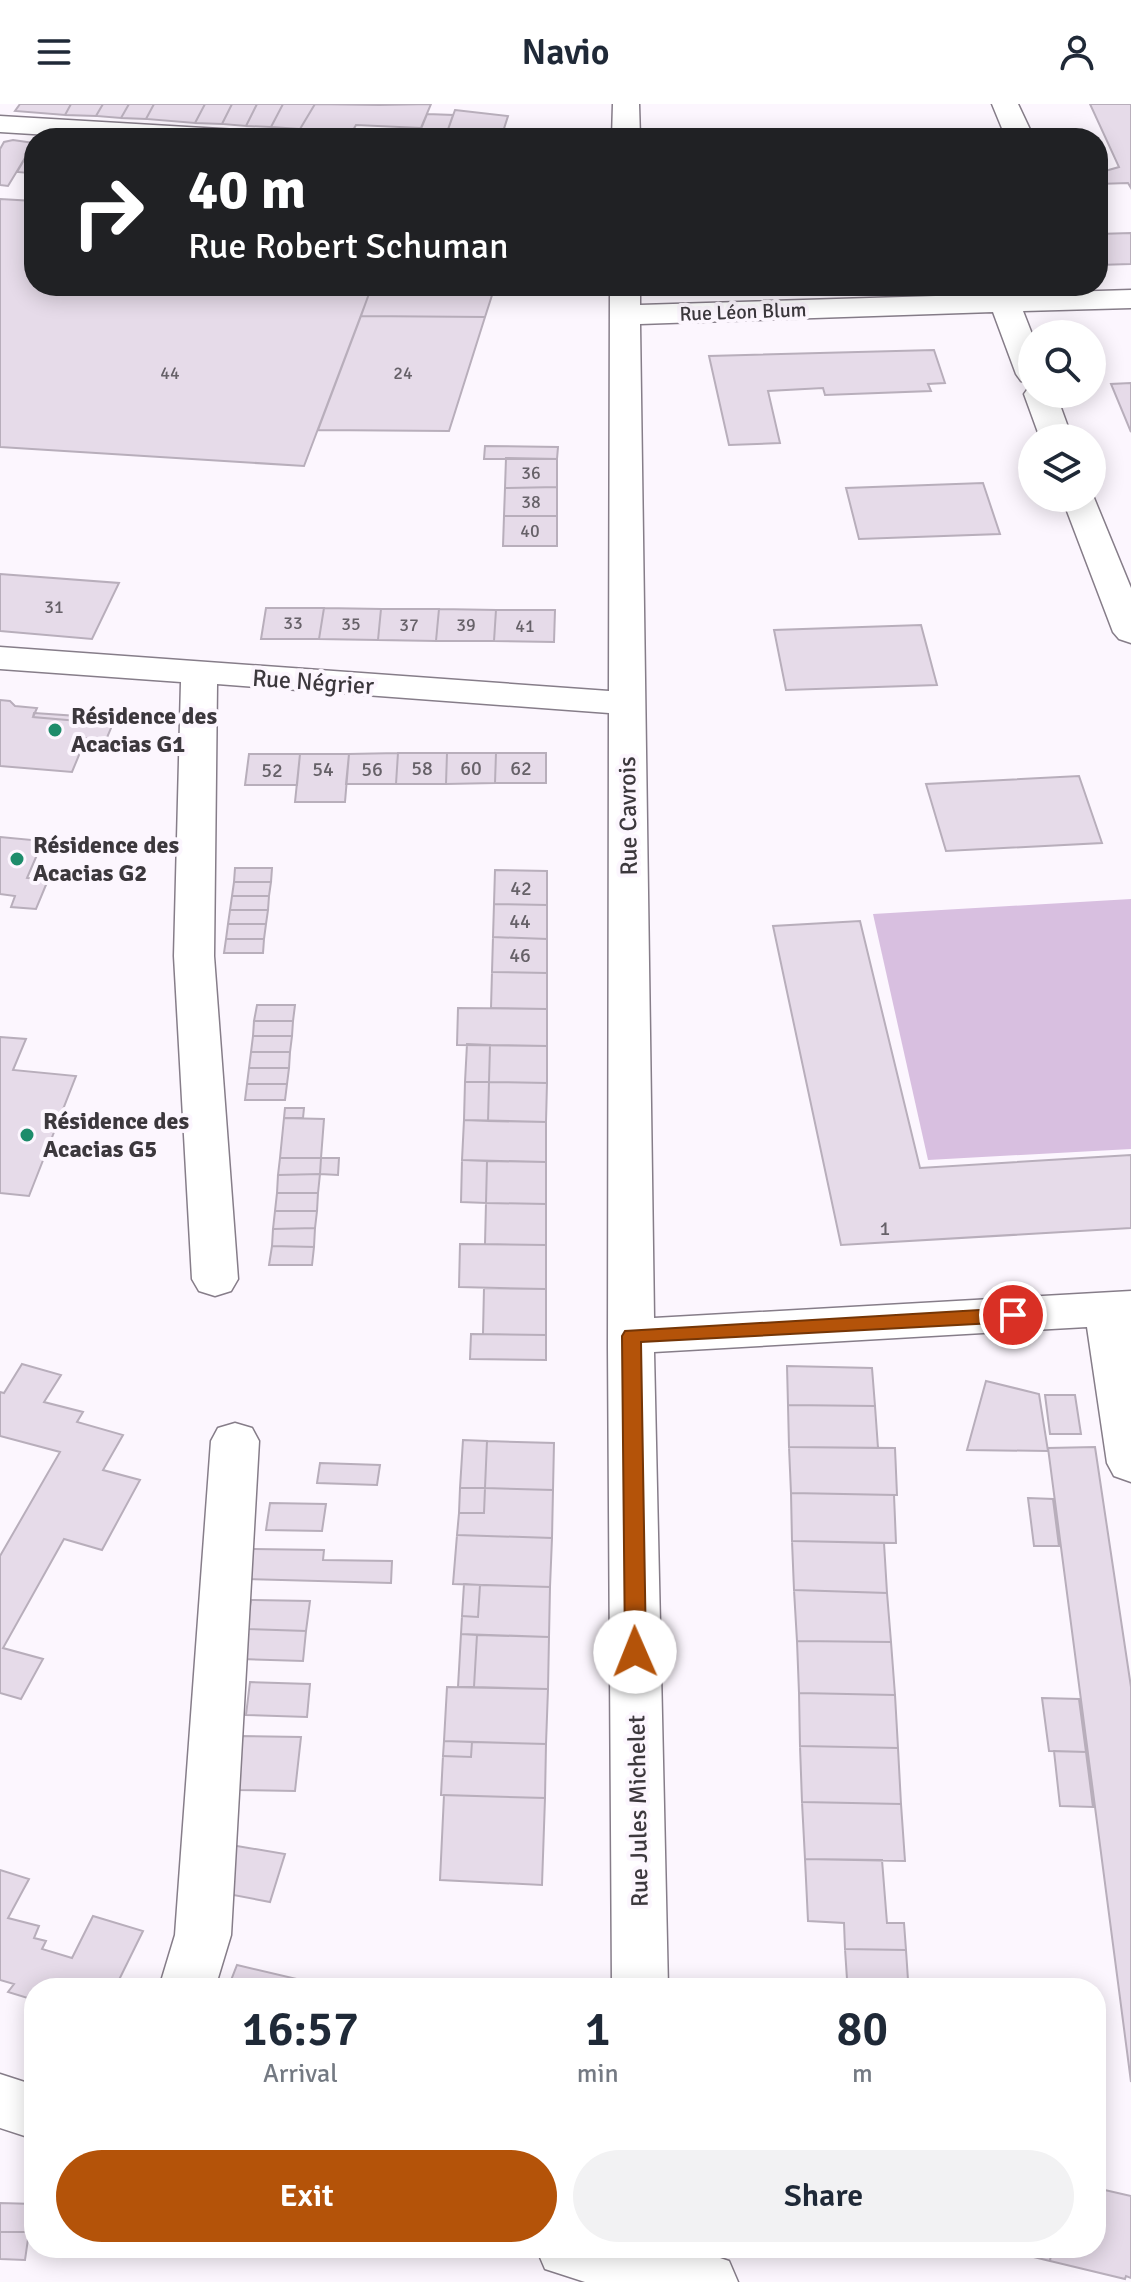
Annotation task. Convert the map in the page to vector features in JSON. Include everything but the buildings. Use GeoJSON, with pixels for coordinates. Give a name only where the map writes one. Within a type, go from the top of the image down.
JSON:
{"type":"FeatureCollection","features":[{"type":"Feature","properties":{"kind":"street"},"geometry":{"type":"LineString","coordinates":[[626,104],[626,128]]}},
{"type":"Feature","properties":{"kind":"street"},"geometry":{"type":"LineString","coordinates":[[1005,104],[1016,128]]}},
{"type":"Feature","properties":{"kind":"street"},"geometry":{"type":"LineString","coordinates":[[0,124],[68,128]]}},
{"type":"Feature","properties":{"kind":"street","name":"Rue Léon Blum"},"geometry":{"type":"LineString","coordinates":[[625,301],[1005,303],[1131,299]]}},
{"type":"Feature","properties":{"kind":"street","name":"Rue Cavrois"},"geometry":{"type":"LineString","coordinates":[[625,301],[631,1341]]}},
{"type":"Feature","properties":{"kind":"street"},"geometry":{"type":"LineString","coordinates":[[1005,303],[1018,337]]}},
{"type":"Feature","properties":{"kind":"street"},"geometry":{"type":"LineString","coordinates":[[1084,512],[1131,632]]}},
{"type":"Feature","properties":{"kind":"street","name":"Rue Négrier"},"geometry":{"type":"LineString","coordinates":[[0,658],[627,703]]}},
{"type":"Feature","properties":{"kind":"street"},"geometry":{"type":"LineString","coordinates":[[199,674],[194,956],[215,1279]]}},
{"type":"Feature","properties":{"kind":"street"},"geometry":{"type":"LineString","coordinates":[[631,1341],[1119,1309],[1131,1463]]}},
{"type":"Feature","properties":{"kind":"street","name":"Rue Jules Michelet"},"geometry":{"type":"LineString","coordinates":[[631,1341],[640,1978]]}},
{"type":"Feature","properties":{"kind":"street"},"geometry":{"type":"LineString","coordinates":[[190,1978],[203,1935],[235,1441]]}},
{"type":"Feature","properties":{"kind":"street"},"geometry":{"type":"LineString","coordinates":[[0,2101],[24,2109]]}},
{"type":"Feature","properties":{"kind":"street"},"geometry":{"type":"LineString","coordinates":[[610,2258],[707,2282]]}},
{"type":"Feature","properties":{"kind":"shaded area"},"geometry":{"type":"Polygon","coordinates":[[[1131,899],[1131,1149],[928,1160],[873,914],[1131,899]]]}},
{"type":"Feature","properties":{"kind":"place","name":"Résidence des Acacias G1"},"geometry":{"type":"Point","coordinates":[55,730]}},
{"type":"Feature","properties":{"kind":"place","name":"Résidence des Acacias G2"},"geometry":{"type":"Point","coordinates":[17,859]}},
{"type":"Feature","properties":{"kind":"place","name":"Résidence des Acacias G5"},"geometry":{"type":"Point","coordinates":[27,1135]}},
{"type":"Feature","properties":{"kind":"route"},"geometry":{"type":"LineString","coordinates":[[635,1652],[632,1336],[1013,1315]]}}]}
